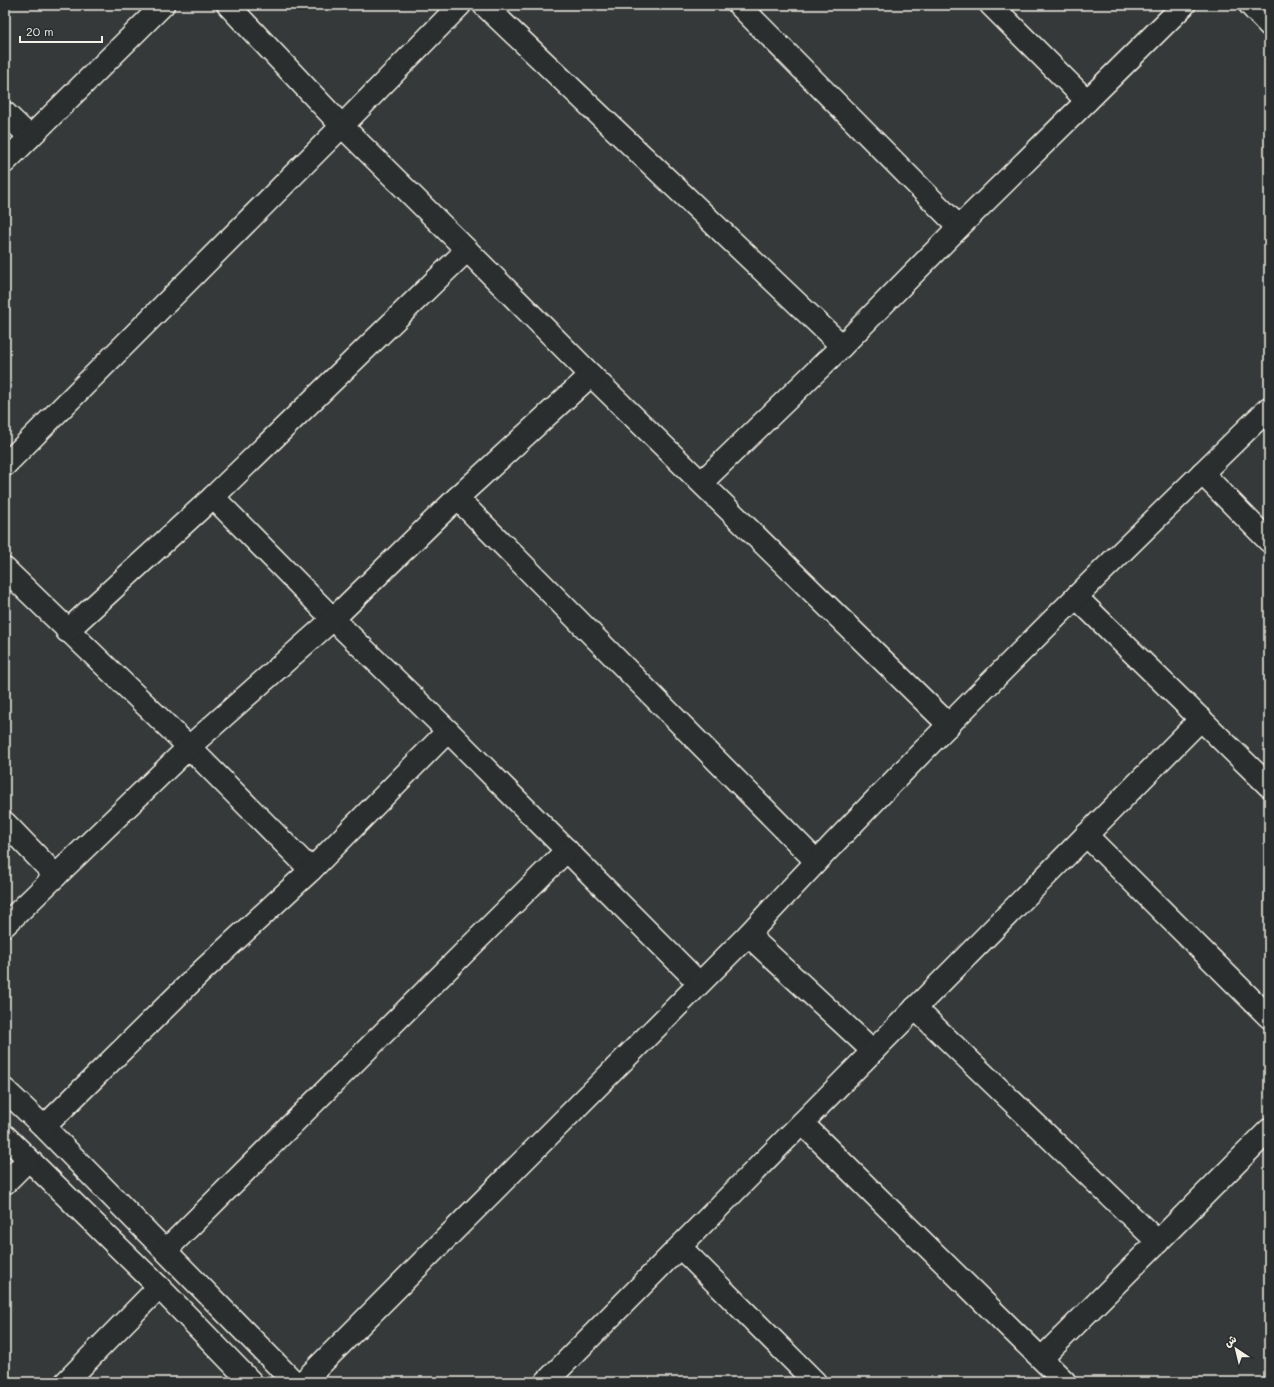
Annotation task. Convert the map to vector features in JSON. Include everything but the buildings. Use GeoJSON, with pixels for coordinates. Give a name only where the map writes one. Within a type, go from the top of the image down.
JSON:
{"type":"FeatureCollection","features":[{"type":"Feature","properties":{"kind":"street"},"geometry":{"type":"LineString","coordinates":[[228,5],[342,126],[591,375],[949,725]]}},
{"type":"Feature","properties":{"kind":"street"},"geometry":{"type":"LineString","coordinates":[[5,465],[460,5]]}},
{"type":"Feature","properties":{"kind":"street"},"geometry":{"type":"LineString","coordinates":[[484,5],[842,346]]}},
{"type":"Feature","properties":{"kind":"street"},"geometry":{"type":"LineString","coordinates":[[739,5],[959,227]]}},
{"type":"Feature","properties":{"kind":"street"},"geometry":{"type":"LineString","coordinates":[[991,5],[1087,102]]}},
{"type":"Feature","properties":{"kind":"street"},"geometry":{"type":"LineString","coordinates":[[702,482],[842,346],[959,227],[1184,5]]}},
{"type":"Feature","properties":{"kind":"street"},"geometry":{"type":"LineString","coordinates":[[1250,5],[1269,25]]}},
{"type":"Feature","properties":{"kind":"street"},"geometry":{"type":"LineString","coordinates":[[5,162],[154,8]]}},
{"type":"Feature","properties":{"kind":"street"},"geometry":{"type":"LineString","coordinates":[[5,113],[30,137]]}},
{"type":"Feature","properties":{"kind":"street"},"geometry":{"type":"LineString","coordinates":[[67,631],[213,497],[467,250]]}},
{"type":"Feature","properties":{"kind":"street"},"geometry":{"type":"LineString","coordinates":[[5,924],[189,747],[333,619],[457,498],[591,375]]}},
{"type":"Feature","properties":{"kind":"street"},"geometry":{"type":"LineString","coordinates":[[303,1382],[748,934],[816,861],[949,725],[1076,597],[1269,408]]}},
{"type":"Feature","properties":{"kind":"street"},"geometry":{"type":"LineString","coordinates":[[1202,473],[1269,541]]}},
{"type":"Feature","properties":{"kind":"street"},"geometry":{"type":"LineString","coordinates":[[213,497],[333,619],[448,731],[699,983]]}},
{"type":"Feature","properties":{"kind":"street"},"geometry":{"type":"LineString","coordinates":[[457,498],[816,861]]}},
{"type":"Feature","properties":{"kind":"street"},"geometry":{"type":"LineString","coordinates":[[5,569],[67,631],[189,747],[311,870]]}},
{"type":"Feature","properties":{"kind":"street"},"geometry":{"type":"LineString","coordinates":[[1076,597],[1269,786]]}},
{"type":"Feature","properties":{"kind":"street"},"geometry":{"type":"LineString","coordinates":[[555,1379],[680,1247],[1201,719]]}},
{"type":"Feature","properties":{"kind":"street"},"geometry":{"type":"LineString","coordinates":[[44,1127],[202,971],[311,870],[448,731]]}},
{"type":"Feature","properties":{"kind":"street"},"geometry":{"type":"LineString","coordinates":[[5,823],[56,876]]}},
{"type":"Feature","properties":{"kind":"street"},"geometry":{"type":"LineString","coordinates":[[1086,835],[1269,1017]]}},
{"type":"Feature","properties":{"kind":"street"},"geometry":{"type":"LineString","coordinates":[[166,1250],[567,850]]}},
{"type":"Feature","properties":{"kind":"street"},"geometry":{"type":"LineString","coordinates":[[748,934],[873,1051]]}},
{"type":"Feature","properties":{"kind":"street"},"geometry":{"type":"LineString","coordinates":[[915,1008],[1158,1242]]}},
{"type":"Feature","properties":{"kind":"street"},"geometry":{"type":"LineString","coordinates":[[5,1090],[44,1127],[166,1250],[294,1382]]}},
{"type":"Feature","properties":{"kind":"street"},"geometry":{"type":"LineString","coordinates":[[802,1123],[1065,1382]]}},
{"type":"Feature","properties":{"kind":"street"},"geometry":{"type":"LineString","coordinates":[[1042,1358],[1269,1130]]}},
{"type":"Feature","properties":{"kind":"street"},"geometry":{"type":"LineString","coordinates":[[5,1136],[158,1287],[251,1382]]}},
{"type":"Feature","properties":{"kind":"street"},"geometry":{"type":"LineString","coordinates":[[5,1183],[28,1160]]}},
{"type":"Feature","properties":{"kind":"street"},"geometry":{"type":"LineString","coordinates":[[680,1247],[815,1382]]}},
{"type":"Feature","properties":{"kind":"street"},"geometry":{"type":"LineString","coordinates":[[66,1382],[158,1287]]}}]}
